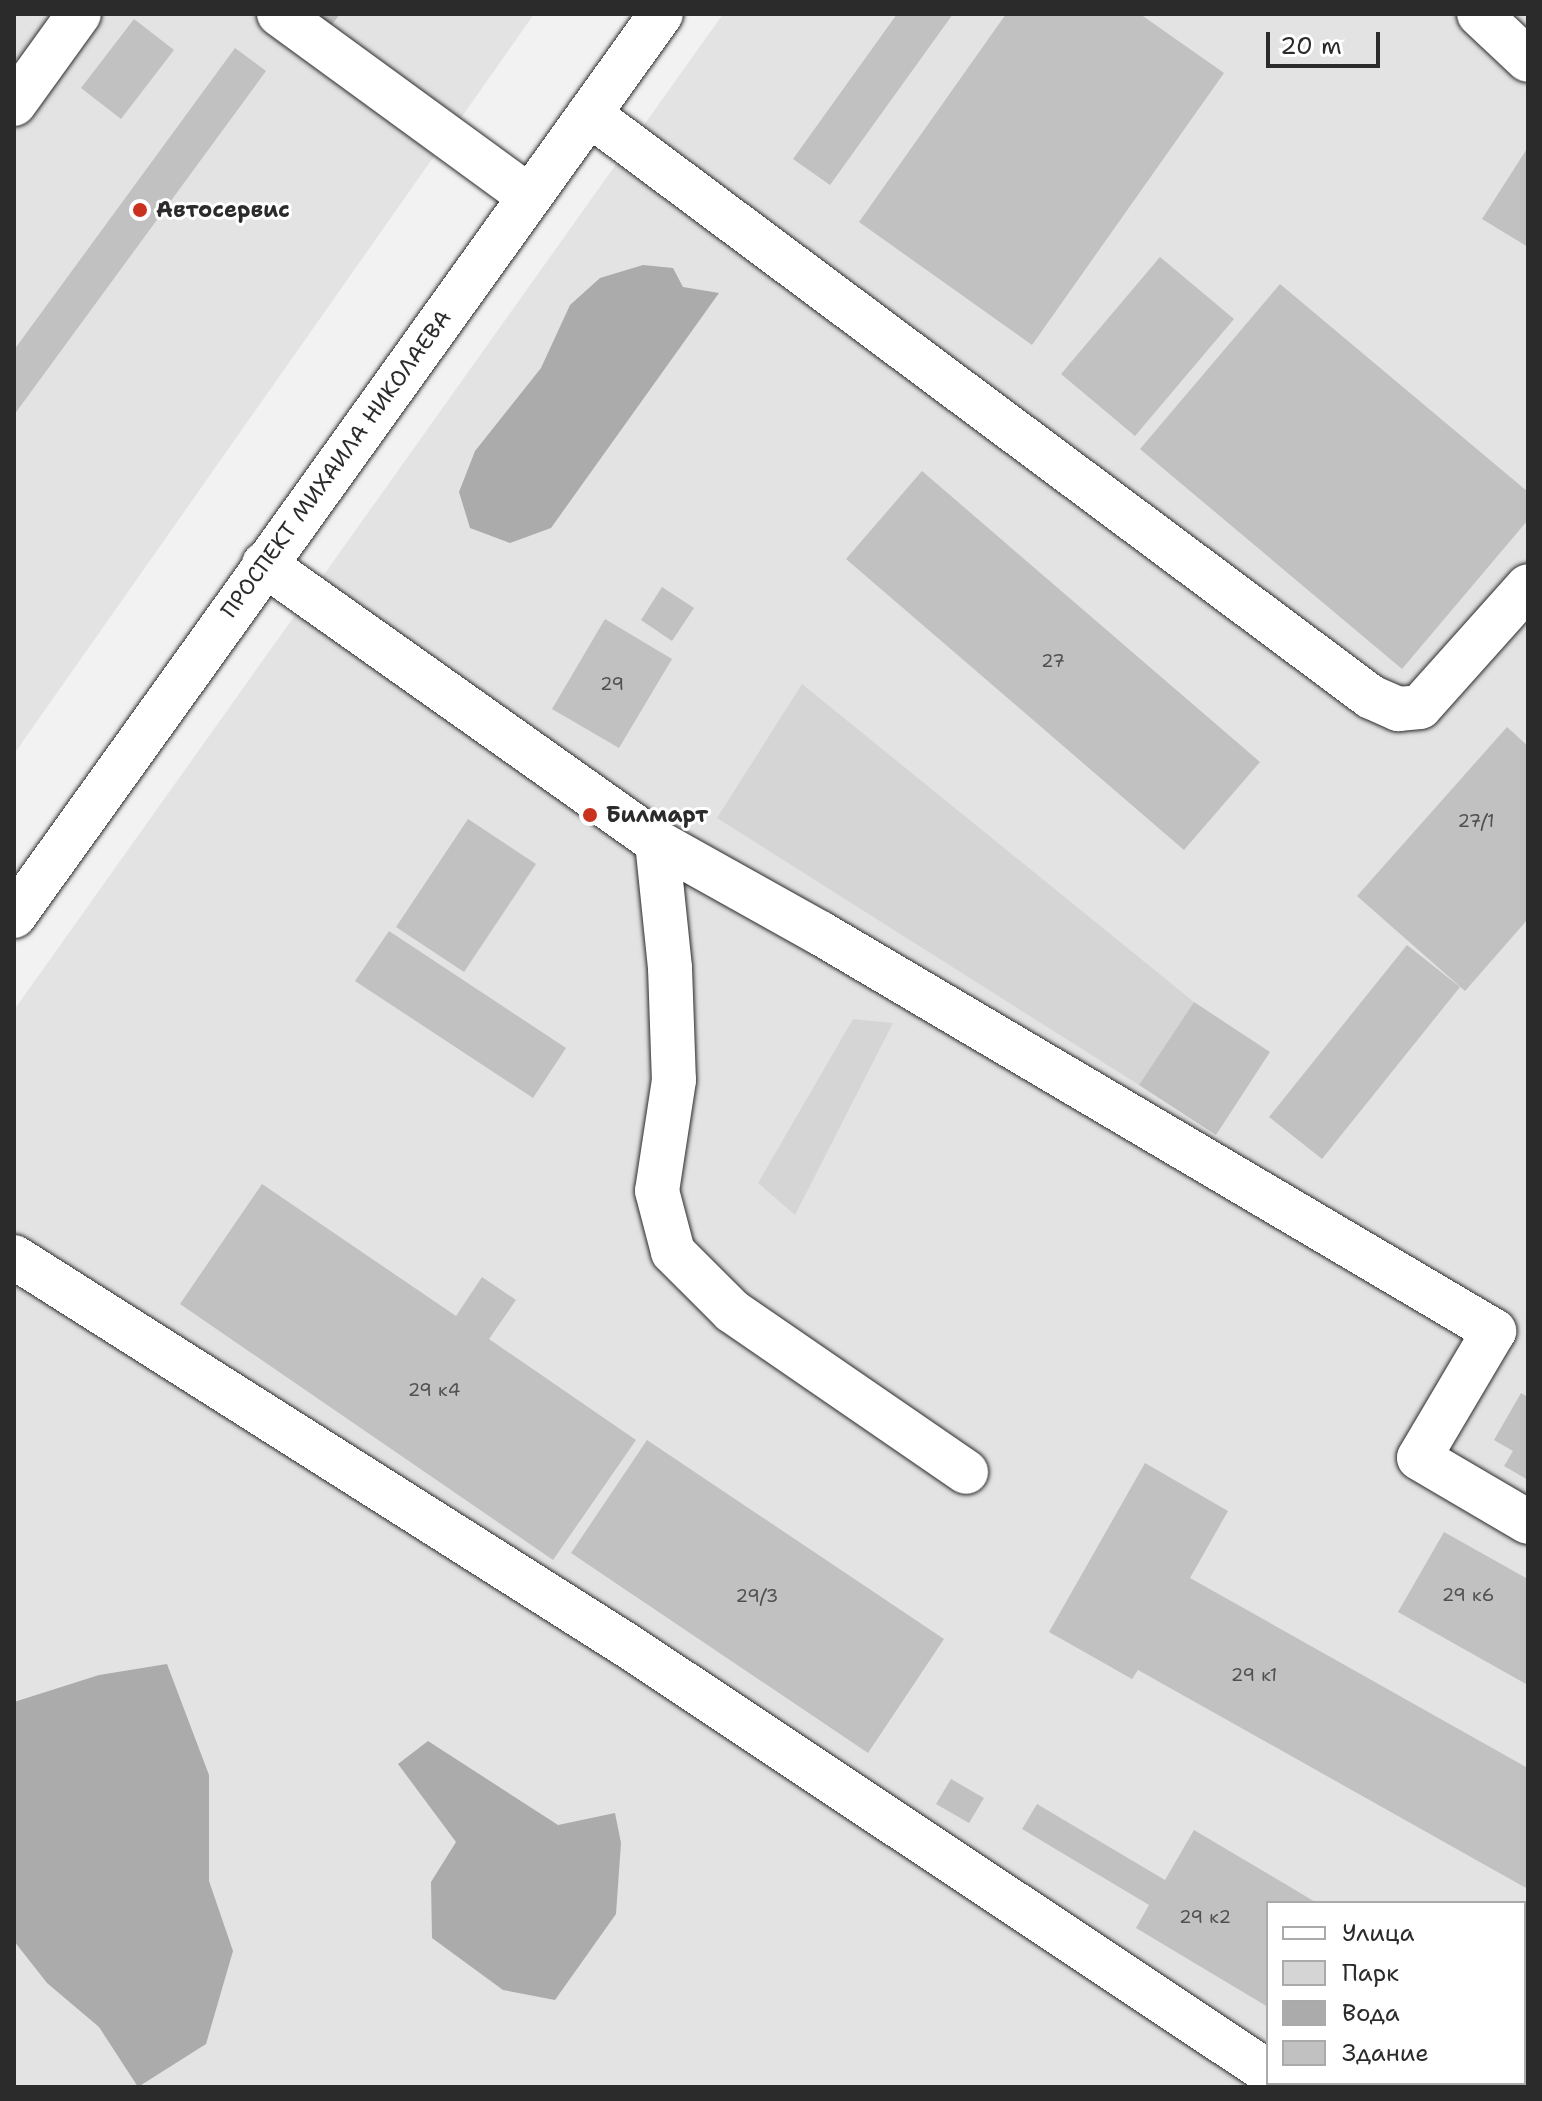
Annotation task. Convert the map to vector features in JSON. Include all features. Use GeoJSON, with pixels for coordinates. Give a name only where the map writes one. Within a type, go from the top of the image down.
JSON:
{"type":"FeatureCollection","features":[{"type":"Feature","properties":{"kind":"street"},"geometry":{"type":"LineString","coordinates":[[14,104],[79,14]]}},
{"type":"Feature","properties":{"kind":"street"},"geometry":{"type":"LineString","coordinates":[[279,14],[529,196]]}},
{"type":"Feature","properties":{"kind":"street","name":"ПРОСПЕКТ МИХАИЛА НИКОЛАЕВА"},"geometry":{"type":"LineString","coordinates":[[14,916],[661,14]]}},
{"type":"Feature","properties":{"kind":"street"},"geometry":{"type":"LineString","coordinates":[[1479,14],[1528,60]]}},
{"type":"Feature","properties":{"kind":"street"},"geometry":{"type":"LineString","coordinates":[[589,114],[1371,697],[1398,709],[1420,707],[1528,586]]}},
{"type":"Feature","properties":{"kind":"street"},"geometry":{"type":"LineString","coordinates":[[264,564],[657,842],[820,933],[1494,1331],[1419,1458],[1528,1522]]}},
{"type":"Feature","properties":{"kind":"street"},"geometry":{"type":"LineString","coordinates":[[657,842],[670,968],[674,1080],[657,1191],[673,1252],[732,1311],[966,1472]]}},
{"type":"Feature","properties":{"kind":"street"},"geometry":{"type":"LineString","coordinates":[[14,1257],[628,1646],[1266,2071]]}},
{"type":"Feature","properties":{"kind":"shaded area"},"geometry":{"type":"Polygon","coordinates":[[[14,14],[534,14],[14,754],[14,14]]]}},
{"type":"Feature","properties":{"kind":"shaded area"},"geometry":{"type":"Polygon","coordinates":[[[723,14],[1528,14],[1528,2087],[14,2087],[14,1010],[723,14]]]}},
{"type":"Feature","properties":{"kind":"green space"},"geometry":{"type":"Polygon","coordinates":[[[802,684],[1194,1002],[1139,1085],[717,818],[802,684]]]}},
{"type":"Feature","properties":{"kind":"green space"},"geometry":{"type":"Polygon","coordinates":[[[853,1019],[893,1023],[795,1215],[758,1183],[853,1019]]]}},
{"type":"Feature","properties":{"kind":"water"},"geometry":{"type":"Polygon","coordinates":[[[643,265],[673,268],[683,287],[719,293],[551,528],[510,543],[470,528],[459,492],[475,451],[541,368],[570,305],[600,278],[643,265]]]}},
{"type":"Feature","properties":{"kind":"water"},"geometry":{"type":"Polygon","coordinates":[[[167,1664],[209,1775],[209,1881],[233,1951],[206,2044],[138,2087],[99,2027],[47,1983],[14,1941],[14,1702],[99,1675],[167,1664]]]}},
{"type":"Feature","properties":{"kind":"water"},"geometry":{"type":"Polygon","coordinates":[[[428,1741],[558,1825],[615,1813],[621,1843],[616,1914],[555,2000],[503,1990],[432,1938],[431,1882],[456,1842],[398,1764],[428,1741]]]}},
{"type":"Feature","properties":{"kind":"building"},"geometry":{"type":"Polygon","coordinates":[[[296,14],[340,14],[324,35],[296,14]]]}},
{"type":"Feature","properties":{"kind":"building"},"geometry":{"type":"Polygon","coordinates":[[[897,14],[953,14],[830,185],[793,159],[897,14]]]}},
{"type":"Feature","properties":{"kind":"building"},"geometry":{"type":"Polygon","coordinates":[[[1006,14],[1140,14],[1224,73],[1032,345],[859,222],[1006,14]]]}},
{"type":"Feature","properties":{"kind":"building"},"geometry":{"type":"Polygon","coordinates":[[[134,19],[174,50],[121,119],[81,88],[134,19]]]}},
{"type":"Feature","properties":{"kind":"building","name":"Автосервис"},"geometry":{"type":"Polygon","coordinates":[[[235,48],[266,71],[14,415],[14,350],[235,48]]]}},
{"type":"Feature","properties":{"kind":"building"},"geometry":{"type":"Polygon","coordinates":[[[1528,147],[1528,247],[1482,219],[1528,147]]]}},
{"type":"Feature","properties":{"kind":"building"},"geometry":{"type":"Polygon","coordinates":[[[1160,257],[1234,319],[1135,436],[1061,374],[1160,257]]]}},
{"type":"Feature","properties":{"kind":"building"},"geometry":{"type":"Polygon","coordinates":[[[1280,284],[1528,492],[1528,520],[1402,669],[1140,449],[1280,284]]]}},
{"type":"Feature","properties":{"kind":"building"},"geometry":{"type":"Polygon","coordinates":[[[922,471],[1260,762],[1184,850],[846,559],[922,471]]]}},
{"type":"Feature","properties":{"kind":"building"},"geometry":{"type":"Polygon","coordinates":[[[662,587],[694,608],[672,641],[641,620],[662,587]]]}},
{"type":"Feature","properties":{"kind":"building"},"geometry":{"type":"Polygon","coordinates":[[[605,619],[672,659],[619,748],[552,709],[605,619]]]}},
{"type":"Feature","properties":{"kind":"building"},"geometry":{"type":"Polygon","coordinates":[[[1507,727],[1528,746],[1528,919],[1465,991],[1357,896],[1507,727]]]}},
{"type":"Feature","properties":{"kind":"building"},"geometry":{"type":"Polygon","coordinates":[[[468,819],[536,864],[464,972],[396,927],[468,819]]]}},
{"type":"Feature","properties":{"kind":"building"},"geometry":{"type":"Polygon","coordinates":[[[389,931],[566,1048],[533,1098],[355,981],[389,931]]]}},
{"type":"Feature","properties":{"kind":"building"},"geometry":{"type":"Polygon","coordinates":[[[1407,945],[1460,987],[1322,1159],[1269,1117],[1407,945]]]}},
{"type":"Feature","properties":{"kind":"building"},"geometry":{"type":"Polygon","coordinates":[[[1194,1002],[1270,1052],[1216,1135],[1139,1085],[1194,1002]]]}},
{"type":"Feature","properties":{"kind":"building"},"geometry":{"type":"Polygon","coordinates":[[[262,1184],[456,1316],[482,1277],[516,1300],[489,1339],[636,1440],[553,1560],[180,1304],[262,1184]]]}},
{"type":"Feature","properties":{"kind":"building"},"geometry":{"type":"Polygon","coordinates":[[[1521,1393],[1528,1397],[1528,1480],[1504,1466],[1513,1451],[1494,1440],[1521,1393]]]}},
{"type":"Feature","properties":{"kind":"building"},"geometry":{"type":"Polygon","coordinates":[[[647,1440],[944,1639],[868,1753],[571,1553],[647,1440]]]}},
{"type":"Feature","properties":{"kind":"building"},"geometry":{"type":"Polygon","coordinates":[[[1145,1463],[1228,1511],[1190,1578],[1528,1768],[1528,1889],[1138,1670],[1132,1679],[1049,1632],[1145,1463]]]}},
{"type":"Feature","properties":{"kind":"building"},"geometry":{"type":"Polygon","coordinates":[[[1444,1532],[1528,1579],[1528,1685],[1398,1612],[1444,1532]]]}},
{"type":"Feature","properties":{"kind":"building"},"geometry":{"type":"Polygon","coordinates":[[[951,1779],[984,1798],[969,1823],[936,1804],[951,1779]]]}},
{"type":"Feature","properties":{"kind":"building"},"geometry":{"type":"Polygon","coordinates":[[[1037,1804],[1165,1880],[1194,1830],[1314,1901],[1266,1901],[1266,2006],[1136,1928],[1149,1905],[1022,1829],[1037,1804]]]}},
{"type":"Feature","properties":{"kind":"building"},"geometry":{"type":"Polygon","coordinates":[[[1526,2056],[1528,2087],[1462,2085],[1526,2085],[1526,2056]]]}},
{"type":"Feature","properties":{"kind":"place","name":"Автосервис"},"geometry":{"type":"Point","coordinates":[140,210]}},
{"type":"Feature","properties":{"kind":"place","name":"Билмарт"},"geometry":{"type":"Point","coordinates":[590,815]}}]}
